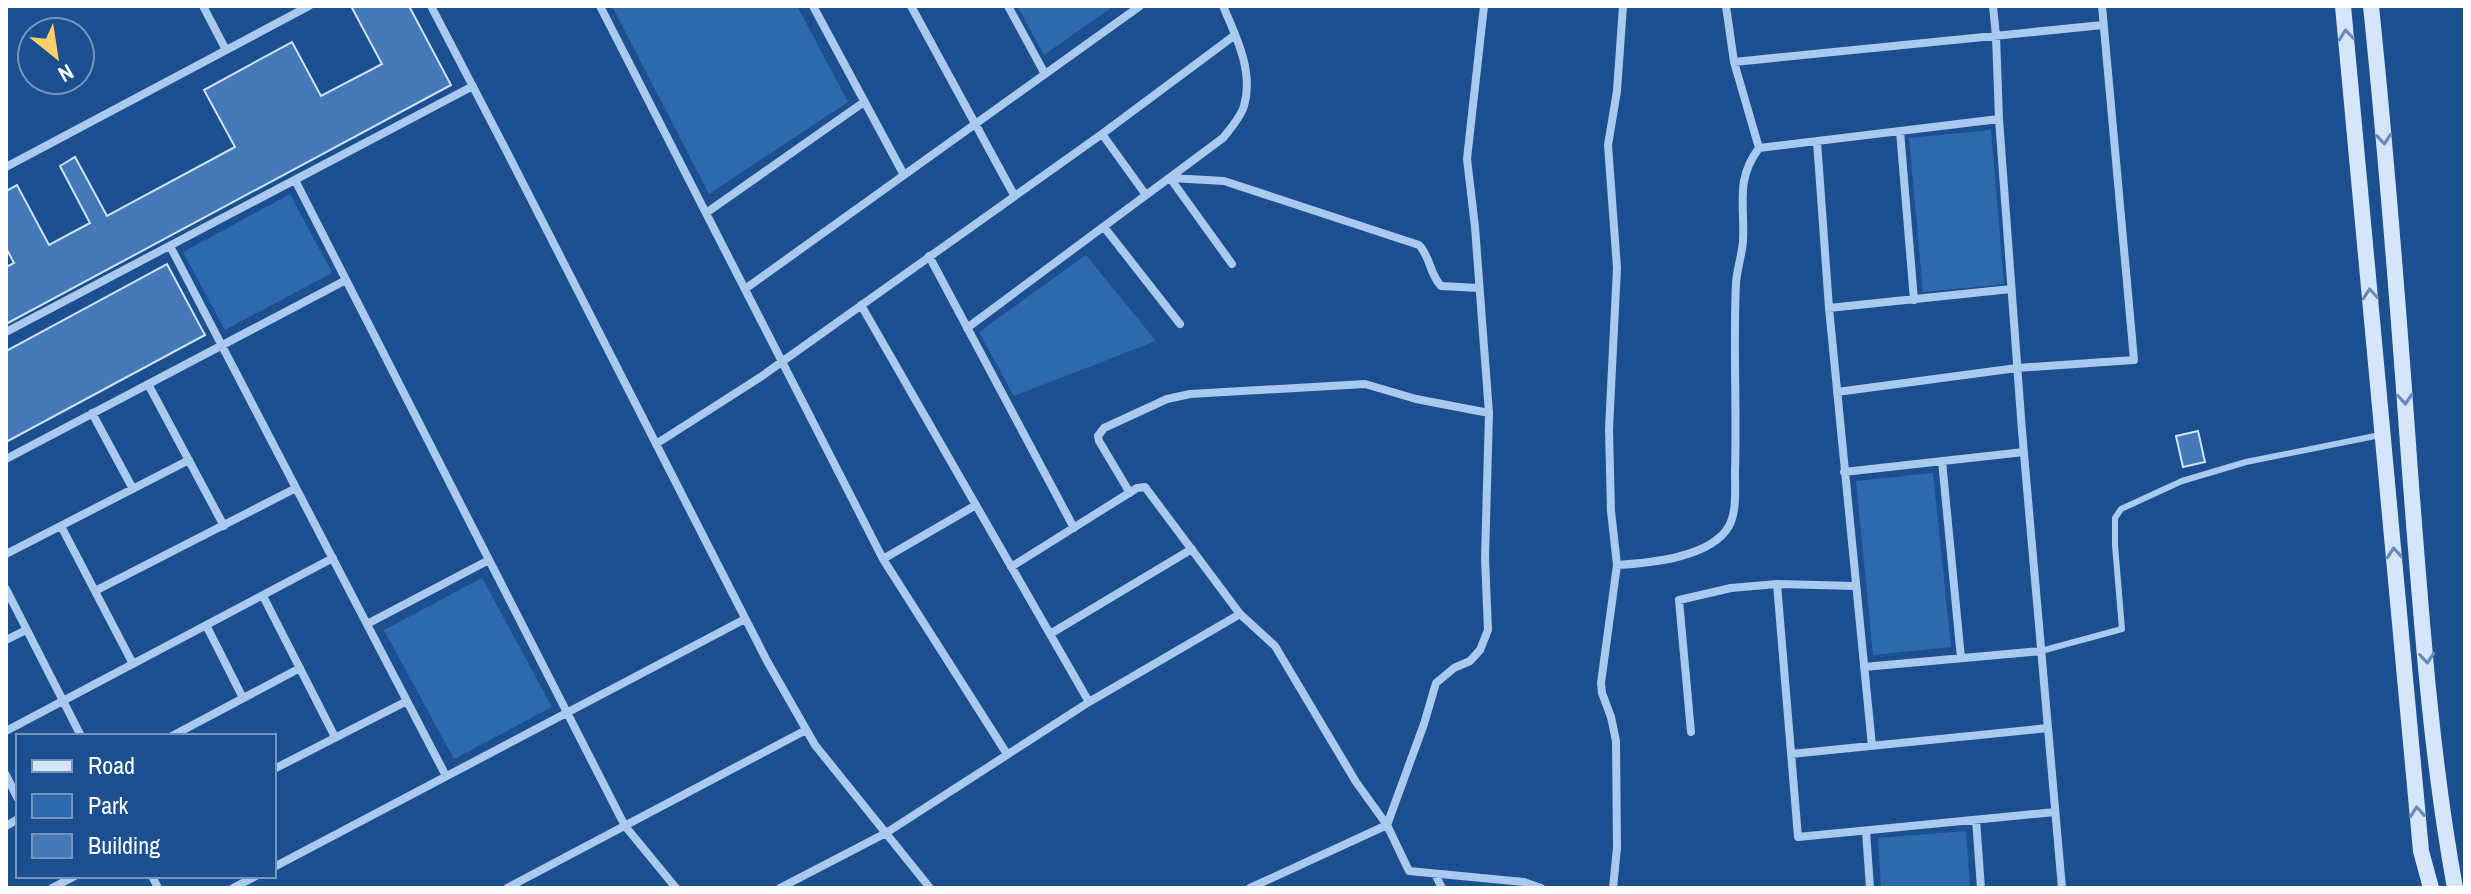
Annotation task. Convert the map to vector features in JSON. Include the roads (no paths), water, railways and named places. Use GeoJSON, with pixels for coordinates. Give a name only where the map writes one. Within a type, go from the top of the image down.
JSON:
{"type":"FeatureCollection","features":[{"type":"Feature","properties":{"kind":"street"},"geometry":{"type":"LineString","coordinates":[[203,6],[226,50]]}},
{"type":"Feature","properties":{"kind":"street"},"geometry":{"type":"LineString","coordinates":[[6,167],[309,6]]}},
{"type":"Feature","properties":{"kind":"street"},"geometry":{"type":"LineString","coordinates":[[431,6],[745,619],[806,730],[930,888]]}},
{"type":"Feature","properties":{"kind":"street"},"geometry":{"type":"LineString","coordinates":[[600,6],[883,559],[1007,754]]}},
{"type":"Feature","properties":{"kind":"street"},"geometry":{"type":"LineString","coordinates":[[813,6],[904,175]]}},
{"type":"Feature","properties":{"kind":"street"},"geometry":{"type":"LineString","coordinates":[[911,6],[1014,195]]}},
{"type":"Feature","properties":{"kind":"street"},"geometry":{"type":"LineString","coordinates":[[1008,6],[1045,74]]}},
{"type":"Feature","properties":{"kind":"street"},"geometry":{"type":"LineString","coordinates":[[745,289],[1140,6]]}},
{"type":"Feature","properties":{"kind":"street"},"geometry":{"type":"LineString","coordinates":[[967,328],[1223,138],[1244,107],[1247,73],[1223,6]]}},
{"type":"Feature","properties":{"kind":"street"},"geometry":{"type":"LineString","coordinates":[[1250,888],[1387,825],[1436,683],[1454,668],[1470,661],[1486,640],[1489,413],[1467,159],[1484,6]]}},
{"type":"Feature","properties":{"kind":"street"},"geometry":{"type":"LineString","coordinates":[[1613,888],[1617,848],[1616,741],[1601,683],[1617,565],[1611,511],[1609,429],[1617,268],[1608,145],[1617,91],[1623,6]]}},
{"type":"Feature","properties":{"kind":"street"},"geometry":{"type":"LineString","coordinates":[[1726,6],[1734,62],[1759,148]]}},
{"type":"Feature","properties":{"kind":"street"},"geometry":{"type":"LineString","coordinates":[[1993,6],[2017,368],[2062,888]]}},
{"type":"Feature","properties":{"kind":"street"},"geometry":{"type":"LineString","coordinates":[[1837,392],[2017,368],[2134,360],[2102,6]]}},
{"type":"Feature","properties":{"kind":"street"},"geometry":{"type":"LineString","coordinates":[[2343,6],[2421,851],[2431,888]]}},
{"type":"Feature","properties":{"kind":"street"},"geometry":{"type":"LineString","coordinates":[[2371,6],[2442,813],[2455,888]]}},
{"type":"Feature","properties":{"kind":"street"},"geometry":{"type":"LineString","coordinates":[[1734,62],[2103,25]]}},
{"type":"Feature","properties":{"kind":"street"},"geometry":{"type":"LineString","coordinates":[[656,444],[782,362],[1102,134],[1235,35]]}},
{"type":"Feature","properties":{"kind":"street"},"geometry":{"type":"LineString","coordinates":[[6,332],[473,86]]}},
{"type":"Feature","properties":{"kind":"street"},"geometry":{"type":"LineString","coordinates":[[706,213],[864,102]]}},
{"type":"Feature","properties":{"kind":"street"},"geometry":{"type":"LineString","coordinates":[[1617,565],[1669,560],[1691,553],[1728,528],[1734,510],[1736,281],[1743,242],[1744,175],[1748,162],[1759,148],[1999,119]]}},
{"type":"Feature","properties":{"kind":"street"},"geometry":{"type":"LineString","coordinates":[[1900,131],[1914,300]]}},
{"type":"Feature","properties":{"kind":"street"},"geometry":{"type":"LineString","coordinates":[[1102,134],[1146,195]]}},
{"type":"Feature","properties":{"kind":"street"},"geometry":{"type":"LineString","coordinates":[[1817,141],[1829,308],[1872,746]]}},
{"type":"Feature","properties":{"kind":"street"},"geometry":{"type":"LineString","coordinates":[[1170,178],[1224,181],[1419,245],[1425,251],[1441,286],[1479,288]]}},
{"type":"Feature","properties":{"kind":"street"},"geometry":{"type":"LineString","coordinates":[[1170,178],[1232,264]]}},
{"type":"Feature","properties":{"kind":"street"},"geometry":{"type":"LineString","coordinates":[[295,180],[625,826],[676,888]]}},
{"type":"Feature","properties":{"kind":"street"},"geometry":{"type":"LineString","coordinates":[[1104,227],[1180,324]]}},
{"type":"Feature","properties":{"kind":"street"},"geometry":{"type":"LineString","coordinates":[[170,246],[446,776]]}},
{"type":"Feature","properties":{"kind":"street"},"geometry":{"type":"LineString","coordinates":[[929,256],[1074,528]]}},
{"type":"Feature","properties":{"kind":"street"},"geometry":{"type":"LineString","coordinates":[[6,459],[346,280]]}},
{"type":"Feature","properties":{"kind":"street"},"geometry":{"type":"LineString","coordinates":[[1829,308],[2011,289]]}},
{"type":"Feature","properties":{"kind":"street"},"geometry":{"type":"LineString","coordinates":[[861,305],[1089,702]]}},
{"type":"Feature","properties":{"kind":"street"},"geometry":{"type":"LineString","coordinates":[[148,384],[224,526]]}},
{"type":"Feature","properties":{"kind":"street"},"geometry":{"type":"LineString","coordinates":[[1130,493],[1098,436],[1104,428],[1177,396],[1365,384],[1416,399],[1489,413]]}},
{"type":"Feature","properties":{"kind":"street"},"geometry":{"type":"LineString","coordinates":[[92,413],[133,489]]}},
{"type":"Feature","properties":{"kind":"street"},"geometry":{"type":"LineString","coordinates":[[1844,472],[2024,452]]}},
{"type":"Feature","properties":{"kind":"street"},"geometry":{"type":"LineString","coordinates":[[6,554],[189,460]]}},
{"type":"Feature","properties":{"kind":"street"},"geometry":{"type":"LineString","coordinates":[[1942,461],[1961,658]]}},
{"type":"Feature","properties":{"kind":"street"},"geometry":{"type":"LineString","coordinates":[[2387,476],[2411,473]]}},
{"type":"Feature","properties":{"kind":"street"},"geometry":{"type":"LineString","coordinates":[[1011,567],[1141,486],[1145,487],[1240,614],[1275,646],[1356,782],[1387,825],[1409,871],[1524,882],[1541,888]]}},
{"type":"Feature","properties":{"kind":"street"},"geometry":{"type":"LineString","coordinates":[[95,591],[296,488]]}},
{"type":"Feature","properties":{"kind":"street"},"geometry":{"type":"LineString","coordinates":[[883,559],[976,505]]}},
{"type":"Feature","properties":{"kind":"street"},"geometry":{"type":"LineString","coordinates":[[61,526],[133,664]]}},
{"type":"Feature","properties":{"kind":"street"},"geometry":{"type":"LineString","coordinates":[[1050,634],[1192,549]]}},
{"type":"Feature","properties":{"kind":"street"},"geometry":{"type":"LineString","coordinates":[[6,731],[333,558]]}},
{"type":"Feature","properties":{"kind":"street"},"geometry":{"type":"LineString","coordinates":[[367,624],[489,560]]}},
{"type":"Feature","properties":{"kind":"street"},"geometry":{"type":"LineString","coordinates":[[1691,732],[1679,600],[1731,588],[1777,584],[1855,586]]}},
{"type":"Feature","properties":{"kind":"street"},"geometry":{"type":"LineString","coordinates":[[1777,584],[1798,837],[2055,812]]}},
{"type":"Feature","properties":{"kind":"street"},"geometry":{"type":"LineString","coordinates":[[6,589],[80,734]]}},
{"type":"Feature","properties":{"kind":"street"},"geometry":{"type":"LineString","coordinates":[[263,596],[335,737]]}},
{"type":"Feature","properties":{"kind":"street"},"geometry":{"type":"LineString","coordinates":[[780,888],[886,833],[1089,702],[1240,614]]}},
{"type":"Feature","properties":{"kind":"street"},"geometry":{"type":"LineString","coordinates":[[276,866],[745,619]]}},
{"type":"Feature","properties":{"kind":"street"},"geometry":{"type":"LineString","coordinates":[[206,625],[243,698]]}},
{"type":"Feature","properties":{"kind":"street"},"geometry":{"type":"LineString","coordinates":[[6,640],[26,630]]}},
{"type":"Feature","properties":{"kind":"street"},"geometry":{"type":"LineString","coordinates":[[1864,667],[2041,651]]}},
{"type":"Feature","properties":{"kind":"street"},"geometry":{"type":"LineString","coordinates":[[183,734],[300,668]]}},
{"type":"Feature","properties":{"kind":"street"},"geometry":{"type":"LineString","coordinates":[[276,768],[407,701]]}},
{"type":"Feature","properties":{"kind":"street"},"geometry":{"type":"LineString","coordinates":[[1791,754],[2048,728]]}},
{"type":"Feature","properties":{"kind":"street"},"geometry":{"type":"LineString","coordinates":[[507,888],[806,730]]}},
{"type":"Feature","properties":{"kind":"street"},"geometry":{"type":"LineString","coordinates":[[6,775],[16,795]]}},
{"type":"Feature","properties":{"kind":"street"},"geometry":{"type":"LineString","coordinates":[[1976,820],[1981,888]]}},
{"type":"Feature","properties":{"kind":"street"},"geometry":{"type":"LineString","coordinates":[[1866,831],[1870,888]]}},
{"type":"Feature","properties":{"kind":"street"},"geometry":{"type":"LineString","coordinates":[[1435,874],[1442,888]]}},
{"type":"Feature","properties":{"kind":"street"},"geometry":{"type":"LineString","coordinates":[[233,888],[252,878]]}},
{"type":"Feature","properties":{"kind":"street"},"geometry":{"type":"LineString","coordinates":[[1270,879],[1275,888]]}},
{"type":"Feature","properties":{"kind":"street"},"geometry":{"type":"LineString","coordinates":[[52,888],[59,880]]}},
{"type":"Feature","properties":{"kind":"lane"},"geometry":{"type":"LineString","coordinates":[[2041,651],[2122,629],[2115,545],[2115,518],[2121,509],[2182,481],[2246,462],[2383,434]]}}]}
